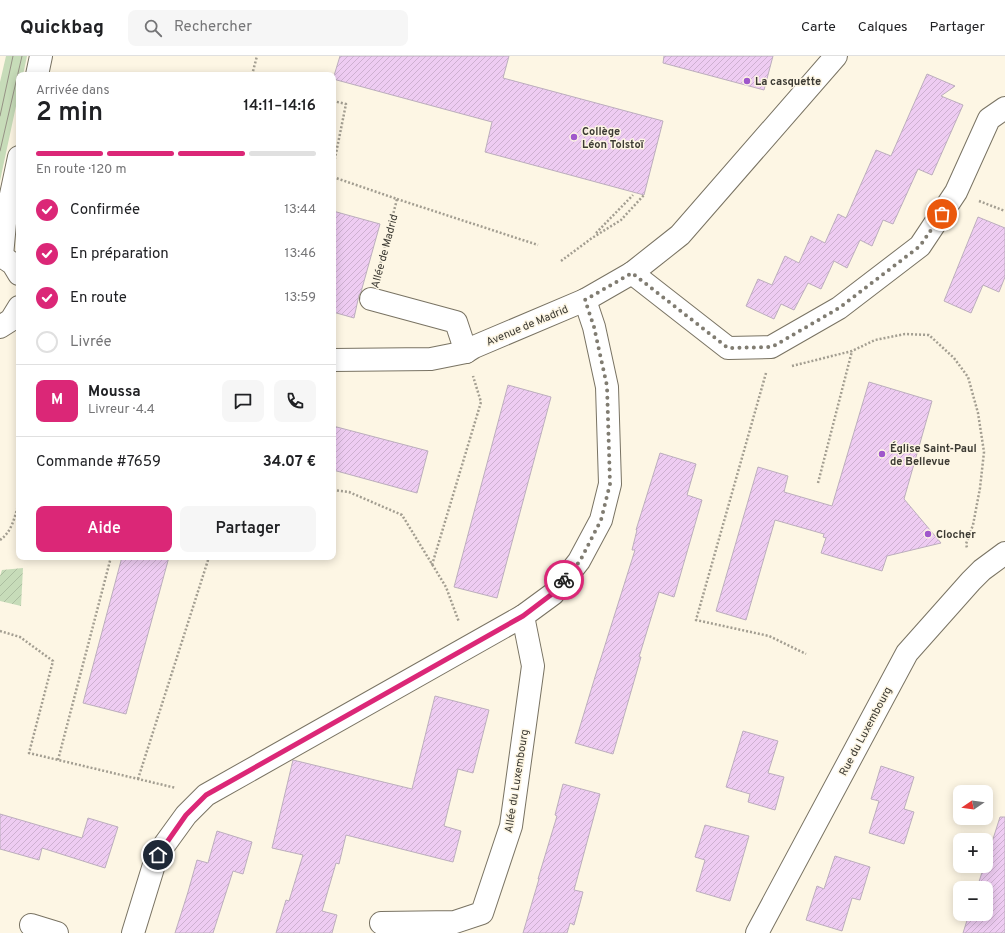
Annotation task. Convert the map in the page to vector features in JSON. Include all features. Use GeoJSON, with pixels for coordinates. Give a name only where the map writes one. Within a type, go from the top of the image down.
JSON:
{"type":"FeatureCollection","features":[{"type":"Feature","properties":{"kind":"street"},"geometry":{"type":"LineString","coordinates":[[38,72],[41,56]]}},
{"type":"Feature","properties":{"kind":"street","name":"Avenue de Madrid"},"geometry":{"type":"LineString","coordinates":[[336,360],[431,359],[466,352],[474,347],[585,300],[632,273],[680,235],[836,56]]}},
{"type":"Feature","properties":{"kind":"street"},"geometry":{"type":"LineString","coordinates":[[632,273],[728,348],[772,347],[839,308],[920,246],[956,192],[989,119],[1005,108]]}},
{"type":"Feature","properties":{"kind":"street"},"geometry":{"type":"LineString","coordinates":[[16,170],[4,224],[1,256],[13,264],[16,269]]}},
{"type":"Feature","properties":{"kind":"street","name":"Allée de Madrid"},"geometry":{"type":"LineString","coordinates":[[371,299],[456,322],[466,352]]}},
{"type":"Feature","properties":{"kind":"street"},"geometry":{"type":"LineString","coordinates":[[133,933],[158,855],[186,815],[206,795],[523,616],[552,594],[580,561],[601,520],[610,484],[607,386],[594,327],[585,300]]}},
{"type":"Feature","properties":{"kind":"street"},"geometry":{"type":"LineString","coordinates":[[0,327],[11,320],[16,312]]}},
{"type":"Feature","properties":{"kind":"street","name":"Rue du Luxembourg"},"geometry":{"type":"LineString","coordinates":[[757,933],[907,653],[971,581],[982,570],[1005,553]]}},
{"type":"Feature","properties":{"kind":"street","name":"Allée du Luxembourg"},"geometry":{"type":"LineString","coordinates":[[381,923],[455,922],[482,913],[511,826],[533,666],[523,616]]}},
{"type":"Feature","properties":{"kind":"street"},"geometry":{"type":"LineString","coordinates":[[30,925],[57,933]]}},
{"type":"Feature","properties":{"kind":"path"},"geometry":{"type":"LineString","coordinates":[[253,72],[257,56]]}},
{"type":"Feature","properties":{"kind":"path"},"geometry":{"type":"LineString","coordinates":[[336,101],[346,104],[336,153]]}},
{"type":"Feature","properties":{"kind":"path","name":"Allée de Madrid"},"geometry":{"type":"LineString","coordinates":[[336,177],[397,199],[371,299]]}},
{"type":"Feature","properties":{"kind":"path"},"geometry":{"type":"LineString","coordinates":[[592,238],[633,195]]}},
{"type":"Feature","properties":{"kind":"path"},"geometry":{"type":"LineString","coordinates":[[561,261],[620,220],[644,195]]}},
{"type":"Feature","properties":{"kind":"path"},"geometry":{"type":"LineString","coordinates":[[397,199],[538,244]]}},
{"type":"Feature","properties":{"kind":"path"},"geometry":{"type":"LineString","coordinates":[[788,368],[852,351],[875,340],[905,334],[929,335],[954,358],[968,377],[978,413],[984,452],[980,488],[972,525],[966,544],[971,581]]}},
{"type":"Feature","properties":{"kind":"path"},"geometry":{"type":"LineString","coordinates":[[772,347],[696,620],[769,636],[806,654]]}},
{"type":"Feature","properties":{"kind":"path"},"geometry":{"type":"LineString","coordinates":[[818,483],[852,351]]}},
{"type":"Feature","properties":{"kind":"path"},"geometry":{"type":"LineString","coordinates":[[432,565],[481,402],[466,352]]}},
{"type":"Feature","properties":{"kind":"path"},"geometry":{"type":"LineString","coordinates":[[336,490],[349,492],[402,515],[446,587],[469,647]]}},
{"type":"Feature","properties":{"kind":"path"},"geometry":{"type":"LineString","coordinates":[[0,540],[6,536],[13,523],[16,512]]}},
{"type":"Feature","properties":{"kind":"path"},"geometry":{"type":"LineString","coordinates":[[58,760],[110,560]]}},
{"type":"Feature","properties":{"kind":"path"},"geometry":{"type":"LineString","coordinates":[[138,779],[209,560]]}},
{"type":"Feature","properties":{"kind":"path"},"geometry":{"type":"LineString","coordinates":[[0,631],[20,636],[53,661],[29,753],[206,795]]}},
{"type":"Feature","properties":{"kind":"green space"},"geometry":{"type":"Polygon","coordinates":[[[6,56],[27,56],[24,72],[16,72],[16,106],[0,181],[0,82],[6,56]]]}},
{"type":"Feature","properties":{"kind":"green space"},"geometry":{"type":"Polygon","coordinates":[[[23,568],[21,606],[0,601],[0,576],[2,570],[23,568]]]}},
{"type":"Feature","properties":{"kind":"building","name":"Collège Léon Tolstoï"},"geometry":{"type":"Polygon","coordinates":[[[340,56],[509,56],[503,78],[663,121],[644,195],[485,152],[492,122],[336,80],[335,72],[340,56]]]}},
{"type":"Feature","properties":{"kind":"building","name":"La casquette"},"geometry":{"type":"Polygon","coordinates":[[[664,56],[773,56],[764,90],[663,63],[664,56]]]}},
{"type":"Feature","properties":{"kind":"building"},"geometry":{"type":"Polygon","coordinates":[[[927,74],[955,86],[941,96],[963,105],[932,175],[918,169],[893,224],[883,220],[872,246],[860,240],[847,268],[834,261],[821,289],[808,283],[794,310],[781,304],[774,319],[746,306],[758,279],[772,285],[785,256],[799,263],[811,236],[825,243],[838,214],[846,218],[876,150],[891,156],[927,74]]]}},
{"type":"Feature","properties":{"kind":"building"},"geometry":{"type":"Polygon","coordinates":[[[336,212],[380,224],[359,295],[354,318],[336,313],[336,212]]]}},
{"type":"Feature","properties":{"kind":"building"},"geometry":{"type":"Polygon","coordinates":[[[978,217],[1005,228],[1005,277],[999,292],[983,285],[971,313],[944,301],[978,217]]]}},
{"type":"Feature","properties":{"kind":"building"},"geometry":{"type":"Polygon","coordinates":[[[869,382],[932,401],[904,499],[941,543],[887,556],[882,571],[821,553],[826,538],[823,537],[824,534],[775,520],[746,620],[716,611],[758,467],[788,476],[784,492],[832,506],[869,382]]]}},
{"type":"Feature","properties":{"kind":"building"},"geometry":{"type":"Polygon","coordinates":[[[508,385],[551,397],[497,598],[454,587],[508,385]]]}},
{"type":"Feature","properties":{"kind":"building"},"geometry":{"type":"Polygon","coordinates":[[[336,427],[428,451],[417,493],[336,471],[336,427]]]}},
{"type":"Feature","properties":{"kind":"building"},"geometry":{"type":"Polygon","coordinates":[[[660,453],[696,464],[687,495],[702,500],[674,597],[659,592],[639,657],[641,657],[613,754],[575,743],[635,550],[632,550],[636,530],[660,453]]]}},
{"type":"Feature","properties":{"kind":"building"},"geometry":{"type":"Polygon","coordinates":[[[121,560],[168,560],[126,714],[83,703],[121,560]]]}},
{"type":"Feature","properties":{"kind":"building"},"geometry":{"type":"Polygon","coordinates":[[[435,696],[489,710],[473,773],[458,769],[444,826],[461,831],[453,862],[346,835],[339,864],[336,863],[322,911],[337,915],[332,933],[276,933],[286,900],[289,901],[303,855],[272,848],[293,760],[412,789],[435,696]]]}},
{"type":"Feature","properties":{"kind":"building"},"geometry":{"type":"Polygon","coordinates":[[[743,731],[778,741],[768,773],[784,777],[775,810],[748,802],[750,794],[726,787],[743,731]]]}},
{"type":"Feature","properties":{"kind":"building"},"geometry":{"type":"Polygon","coordinates":[[[881,766],[914,777],[904,809],[914,812],[904,844],[869,833],[879,801],[871,799],[881,766]]]}},
{"type":"Feature","properties":{"kind":"building"},"geometry":{"type":"Polygon","coordinates":[[[563,784],[600,794],[574,890],[583,892],[574,925],[570,923],[567,933],[523,933],[557,816],[555,815],[563,784]]]}},
{"type":"Feature","properties":{"kind":"building"},"geometry":{"type":"Polygon","coordinates":[[[0,814],[82,838],[88,818],[118,827],[105,868],[42,848],[39,860],[0,849],[0,814]]]}},
{"type":"Feature","properties":{"kind":"building"},"geometry":{"type":"Polygon","coordinates":[[[1000,817],[1005,817],[1005,933],[963,933],[967,921],[993,921],[993,881],[979,881],[982,873],[993,873],[993,839],[1000,817]]]}},
{"type":"Feature","properties":{"kind":"building"},"geometry":{"type":"Polygon","coordinates":[[[705,825],[749,836],[730,901],[696,891],[705,860],[695,857],[705,825]]]}},
{"type":"Feature","properties":{"kind":"building"},"geometry":{"type":"Polygon","coordinates":[[[217,831],[252,842],[243,874],[233,871],[213,933],[175,933],[197,860],[208,863],[217,831]]]}},
{"type":"Feature","properties":{"kind":"building"},"geometry":{"type":"Polygon","coordinates":[[[835,856],[870,867],[860,900],[852,898],[842,931],[806,920],[817,886],[824,889],[835,856]]]}},
{"type":"Feature","properties":{"kind":"tram line"},"geometry":{"type":"LineString","coordinates":[[0,116],[13,56]]}},
{"type":"Feature","properties":{"kind":"tram line"},"geometry":{"type":"LineString","coordinates":[[18,72],[22,56]]}},
{"type":"Feature","properties":{"kind":"tram line"},"geometry":{"type":"LineString","coordinates":[[0,151],[16,82]]}},
{"type":"Feature","properties":{"kind":"way so far"},"geometry":{"type":"LineString","coordinates":[[564,580],[580,561],[601,520],[610,484],[607,386],[594,327],[585,300],[632,273],[728,348],[772,347],[839,308],[920,246],[942,214]]}},
{"type":"Feature","properties":{"kind":"place","name":"La casquette"},"geometry":{"type":"Point","coordinates":[747,81]}},
{"type":"Feature","properties":{"kind":"place","name":"Collège Léon Tolstoï"},"geometry":{"type":"Point","coordinates":[574,137]}},
{"type":"Feature","properties":{"kind":"place","name":"Église Saint-Paul de Bellevue"},"geometry":{"type":"Point","coordinates":[882,454]}},
{"type":"Feature","properties":{"kind":"place","name":"Clocher"},"geometry":{"type":"Point","coordinates":[928,534]}},
{"type":"Feature","properties":{"kind":"route"},"geometry":{"type":"LineString","coordinates":[[158,855],[186,815],[206,795],[523,616],[552,594],[564,580]]}}]}
